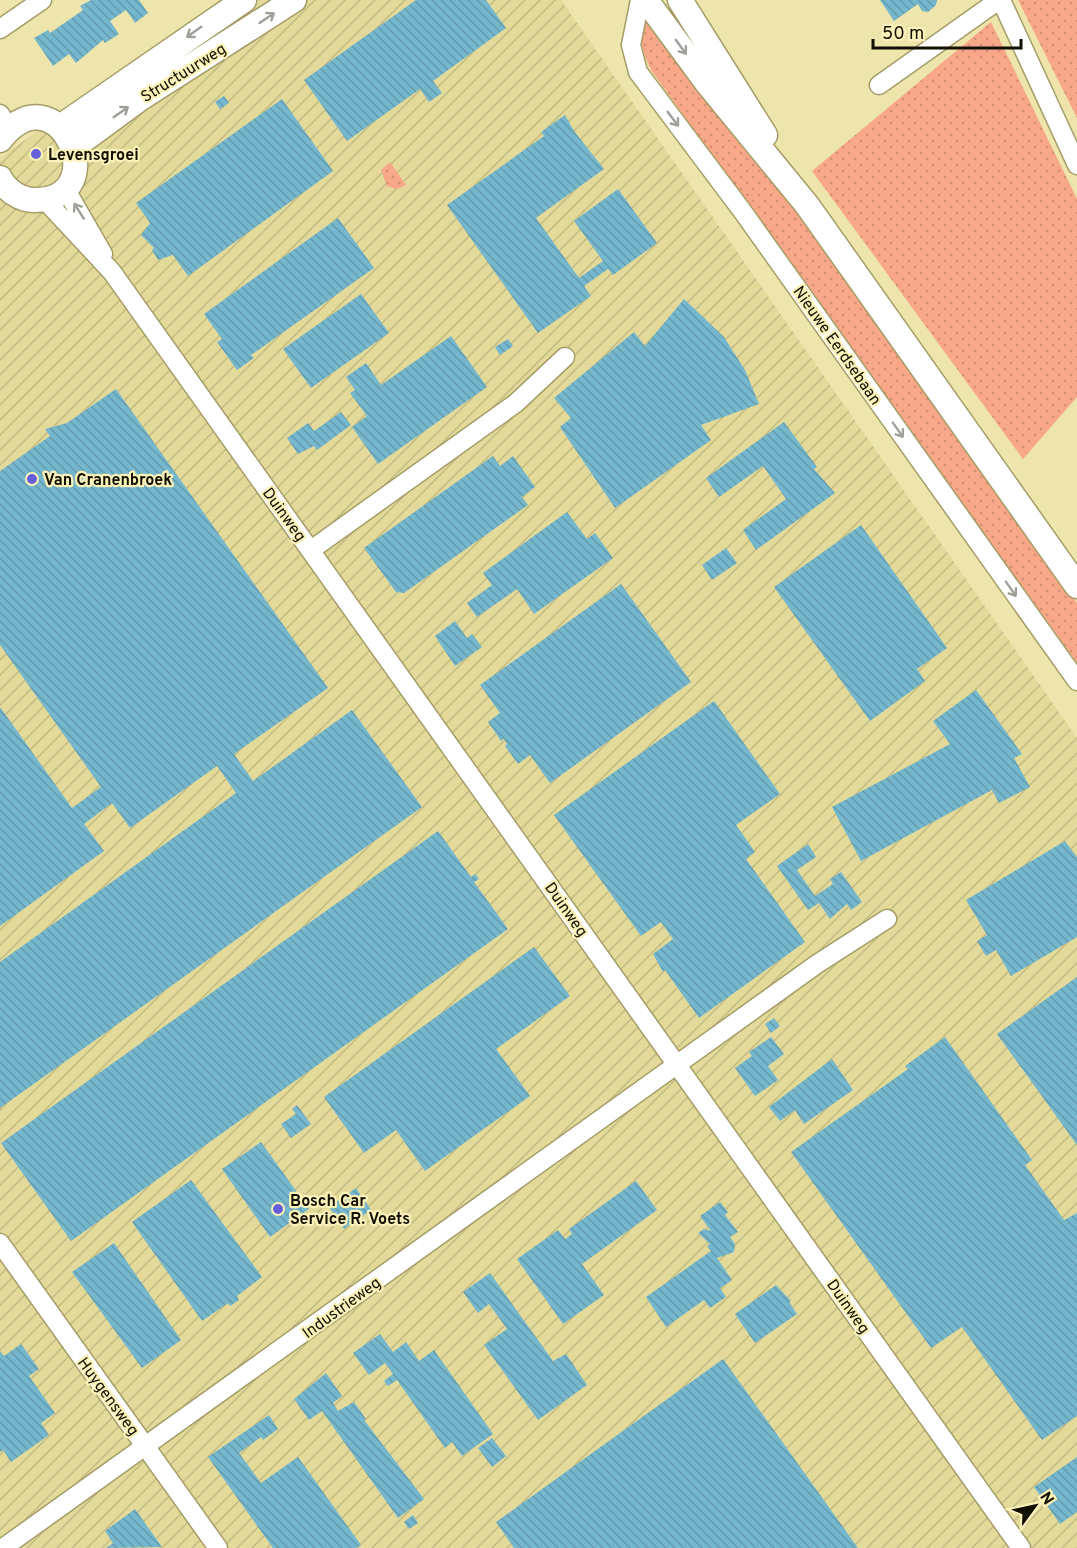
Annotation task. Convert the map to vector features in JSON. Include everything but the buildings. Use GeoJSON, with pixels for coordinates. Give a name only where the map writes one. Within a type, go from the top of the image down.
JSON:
{"type":"FeatureCollection","features":[{"type":"Feature","properties":{"kind":"main road","name":"Structuurweg"},"geometry":{"type":"LineString","coordinates":[[60,127],[244,0]]}},
{"type":"Feature","properties":{"kind":"main road","name":"Structuurweg"},"geometry":{"type":"LineString","coordinates":[[74,147],[138,100],[294,0]]}},
{"type":"Feature","properties":{"kind":"main road"},"geometry":{"type":"LineString","coordinates":[[646,0],[707,83],[807,205],[1077,586]]}},
{"type":"Feature","properties":{"kind":"main road"},"geometry":{"type":"LineString","coordinates":[[680,0],[727,71],[807,205]]}},
{"type":"Feature","properties":{"kind":"main road"},"geometry":{"type":"LineString","coordinates":[[3,128],[34,119],[48,120],[60,127],[74,147],[75,169],[55,193],[32,200],[3,188]]}},
{"type":"Feature","properties":{"kind":"street"},"geometry":{"type":"LineString","coordinates":[[0,29],[42,0]]}},
{"type":"Feature","properties":{"kind":"street","name":"Nieuwe Eerdsebaan"},"geometry":{"type":"LineString","coordinates":[[640,0],[632,45],[638,72],[750,222],[1077,681]]}},
{"type":"Feature","properties":{"kind":"street"},"geometry":{"type":"LineString","coordinates":[[879,85],[1000,0],[1077,165]]}},
{"type":"Feature","properties":{"kind":"street","name":"Duinweg"},"geometry":{"type":"LineString","coordinates":[[55,193],[1021,1548]]}},
{"type":"Feature","properties":{"kind":"street"},"geometry":{"type":"LineString","coordinates":[[311,550],[516,403],[565,357]]}},
{"type":"Feature","properties":{"kind":"street","name":"Industrieweg"},"geometry":{"type":"LineString","coordinates":[[3,1548],[678,1066],[817,964],[887,919]]}},
{"type":"Feature","properties":{"kind":"street","name":"Huygensweg"},"geometry":{"type":"LineString","coordinates":[[0,1243],[218,1548]]}},
{"type":"Feature","properties":{"kind":"shaded area"},"geometry":{"type":"Polygon","coordinates":[[[220,0],[561,0],[1077,738],[1077,1548],[0,1548],[0,158],[220,0]]]}},
{"type":"Feature","properties":{"kind":"shaded area"},"geometry":{"type":"Polygon","coordinates":[[[1018,0],[1077,0],[1077,118],[1018,0]]]}},
{"type":"Feature","properties":{"kind":"shaded area"},"geometry":{"type":"Polygon","coordinates":[[[648,13],[754,153],[1077,603],[1077,663],[651,70],[641,36],[648,13]]]}},
{"type":"Feature","properties":{"kind":"shaded area"},"geometry":{"type":"Polygon","coordinates":[[[991,22],[1077,199],[1077,397],[1023,459],[812,171],[991,22]]]}},
{"type":"Feature","properties":{"kind":"shaded area"},"geometry":{"type":"Polygon","coordinates":[[[390,162],[406,185],[397,189],[387,186],[381,170],[390,162]]]}},
{"type":"Feature","properties":{"kind":"place","name":"Levensgroei"},"geometry":{"type":"Point","coordinates":[36,154]}},
{"type":"Feature","properties":{"kind":"place","name":"Van Cranenbroek"},"geometry":{"type":"Point","coordinates":[32,479]}},
{"type":"Feature","properties":{"kind":"place","name":"Bosch Car Service R. Voets"},"geometry":{"type":"Point","coordinates":[278,1209]}}]}
